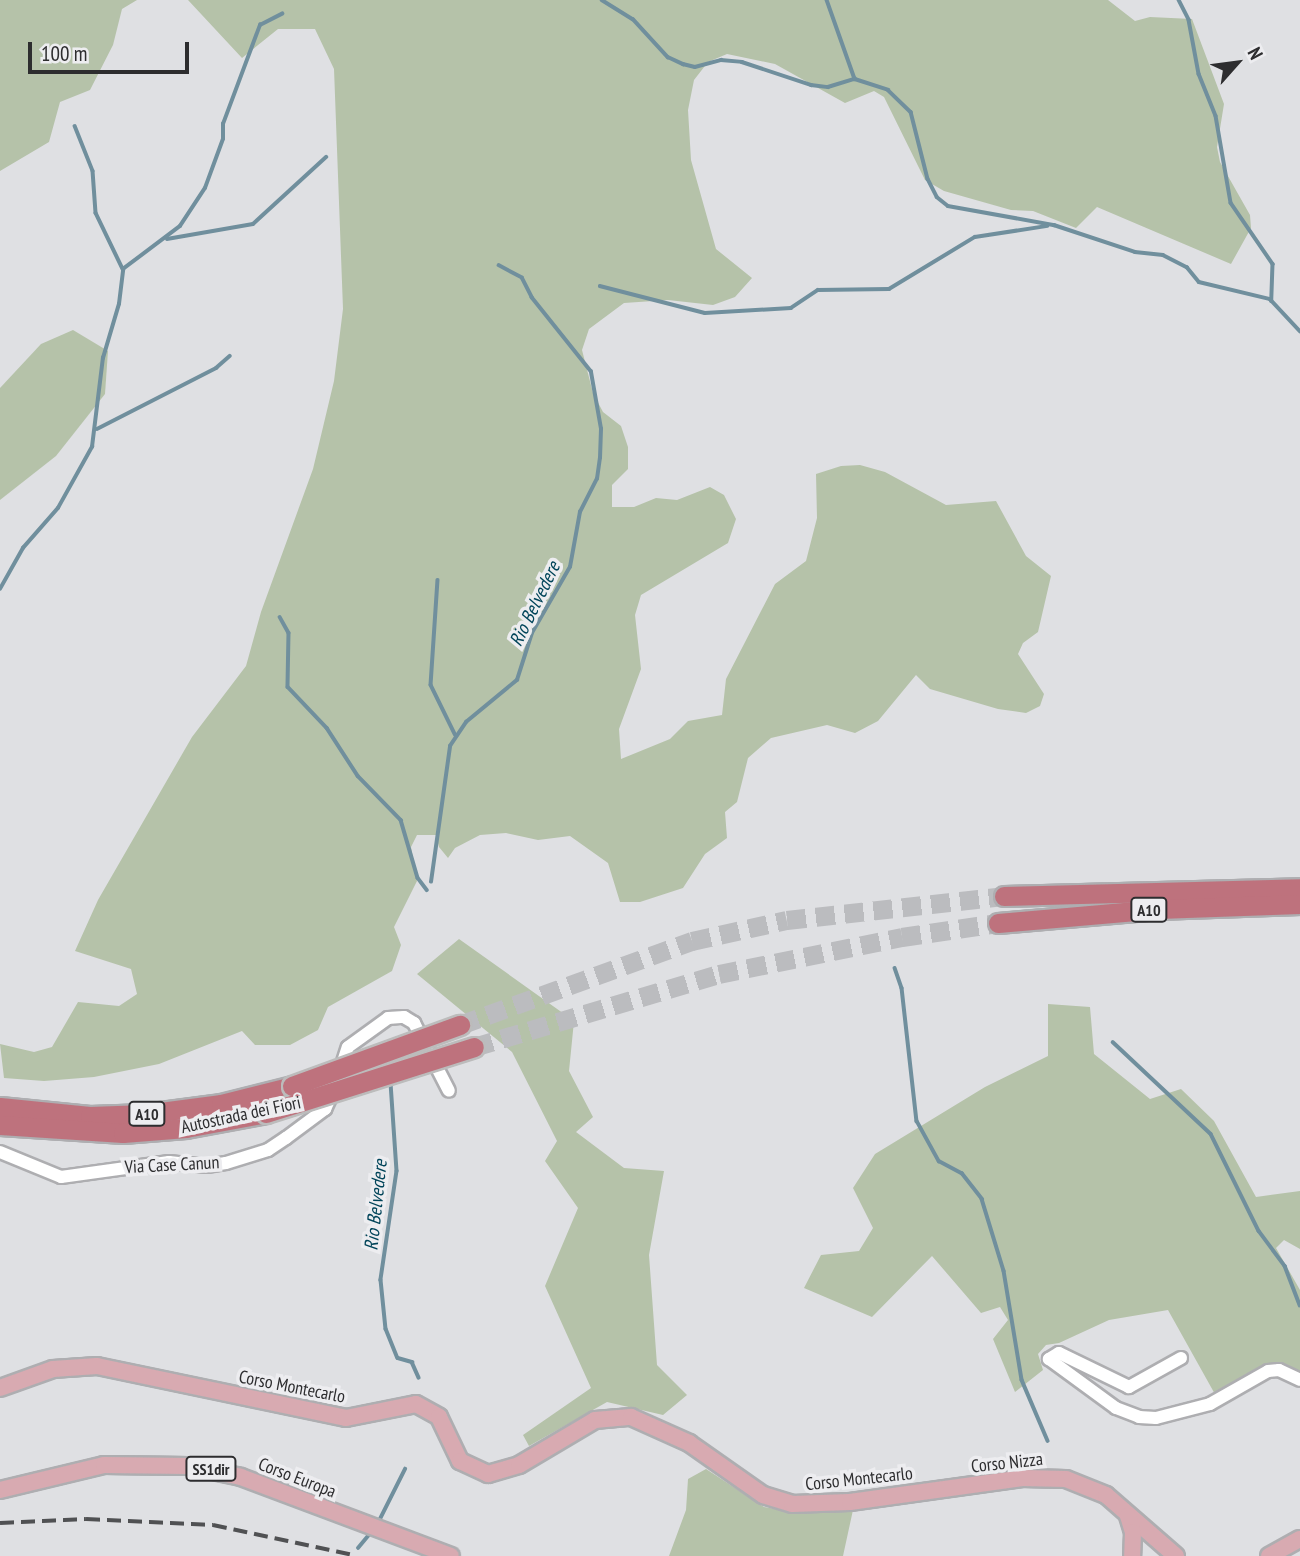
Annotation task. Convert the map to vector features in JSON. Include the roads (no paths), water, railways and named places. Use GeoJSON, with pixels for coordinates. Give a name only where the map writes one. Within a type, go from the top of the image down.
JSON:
{"type":"FeatureCollection","features":[{"type":"Feature","properties":{"kind":"highway","name":"A10"},"geometry":{"type":"LineString","coordinates":[[1004,895],[1300,888]]}},
{"type":"Feature","properties":{"kind":"highway","name":"A10"},"geometry":{"type":"LineString","coordinates":[[999,923],[1158,909],[1300,904]]}},
{"type":"Feature","properties":{"kind":"highway","name":"Autostrada dei Fiori"},"geometry":{"type":"LineString","coordinates":[[0,1107],[90,1116],[145,1114],[221,1104],[292,1086],[460,1025]]}},
{"type":"Feature","properties":{"kind":"highway","name":"Autostrada dei Fiori"},"geometry":{"type":"LineString","coordinates":[[0,1125],[122,1133],[187,1128],[266,1113],[474,1047]]}},
{"type":"Feature","properties":{"kind":"main road","name":"Corso Montecarlo"},"geometry":{"type":"LineString","coordinates":[[0,1388],[53,1369],[97,1366],[346,1418],[416,1405],[439,1417],[460,1461],[488,1474],[519,1465],[595,1420],[625,1416],[652,1423],[689,1443],[774,1500],[827,1505],[925,1492]]}},
{"type":"Feature","properties":{"kind":"main road","name":"Corso Europa"},"geometry":{"type":"LineString","coordinates":[[0,1490],[104,1465],[188,1466],[241,1477],[451,1556]]}},
{"type":"Feature","properties":{"kind":"main road","name":"Corso Nizza"},"geometry":{"type":"LineString","coordinates":[[925,1492],[1052,1478],[1099,1490],[1169,1554]]}},
{"type":"Feature","properties":{"kind":"main road"},"geometry":{"type":"LineString","coordinates":[[1125,1511],[1133,1532],[1132,1556]]}},
{"type":"Feature","properties":{"kind":"main road"},"geometry":{"type":"LineString","coordinates":[[1269,1556],[1300,1539]]}},
{"type":"Feature","properties":{"kind":"main road"},"geometry":{"type":"LineString","coordinates":[[1139,1556],[1151,1549],[1169,1554]]}},
{"type":"Feature","properties":{"kind":"street","name":"Via Case Canun"},"geometry":{"type":"LineString","coordinates":[[0,1152],[61,1177],[169,1162],[207,1166],[268,1150],[331,1101],[348,1047],[396,1016],[414,1023],[449,1091]]}},
{"type":"Feature","properties":{"kind":"street"},"geometry":{"type":"LineString","coordinates":[[1181,1359],[1129,1387],[1059,1353],[1049,1359],[1116,1408],[1139,1418],[1156,1418],[1210,1404],[1268,1371],[1279,1370],[1300,1380]]}},
{"type":"Feature","properties":{"kind":"waterway"},"geometry":{"type":"LineString","coordinates":[[602,0],[633,19],[668,57],[683,64],[695,67],[721,60],[742,62],[811,85],[828,87],[855,79],[888,90],[911,112],[928,179],[937,197],[948,206],[1054,225],[1135,252],[1163,255],[1187,267],[1199,282],[1270,299],[1300,331]]}},
{"type":"Feature","properties":{"kind":"waterway"},"geometry":{"type":"LineString","coordinates":[[827,0],[855,79]]}},
{"type":"Feature","properties":{"kind":"waterway"},"geometry":{"type":"LineString","coordinates":[[1179,0],[1189,20],[1199,74],[1216,116],[1231,203],[1273,264],[1272,301]]}},
{"type":"Feature","properties":{"kind":"waterway"},"geometry":{"type":"LineString","coordinates":[[0,589],[23,548],[58,508],[92,447],[103,358],[119,304],[123,269],[180,226],[205,188],[223,139],[223,124],[260,25],[282,14]]}},
{"type":"Feature","properties":{"kind":"waterway"},"geometry":{"type":"LineString","coordinates":[[75,126],[93,171],[96,213],[123,269]]}},
{"type":"Feature","properties":{"kind":"waterway"},"geometry":{"type":"LineString","coordinates":[[167,239],[253,224],[326,157]]}},
{"type":"Feature","properties":{"kind":"waterway"},"geometry":{"type":"LineString","coordinates":[[600,286],[705,313],[791,308],[818,290],[889,289],[975,237],[1047,226]]}},
{"type":"Feature","properties":{"kind":"waterway","name":"Rio Belvedere"},"geometry":{"type":"LineString","coordinates":[[431,882],[450,746],[466,722],[517,680],[532,633],[570,567],[580,512],[597,479],[600,458],[601,429],[591,372],[532,298],[522,278],[499,266]]}},
{"type":"Feature","properties":{"kind":"waterway"},"geometry":{"type":"LineString","coordinates":[[97,429],[216,368],[230,356]]}},
{"type":"Feature","properties":{"kind":"waterway"},"geometry":{"type":"LineString","coordinates":[[438,580],[431,685],[455,734]]}},
{"type":"Feature","properties":{"kind":"waterway"},"geometry":{"type":"LineString","coordinates":[[280,617],[289,633],[288,687],[327,728],[358,776],[401,820],[418,878],[427,890]]}},
{"type":"Feature","properties":{"kind":"waterway"},"geometry":{"type":"LineString","coordinates":[[895,968],[902,988],[917,1121],[939,1161],[962,1173],[982,1199],[1004,1271],[1022,1380],[1048,1441]]}},
{"type":"Feature","properties":{"kind":"waterway"},"geometry":{"type":"LineString","coordinates":[[1113,1042],[1211,1134],[1259,1231],[1285,1266],[1300,1305]]}},
{"type":"Feature","properties":{"kind":"waterway","name":"Rio Belvedere"},"geometry":{"type":"LineString","coordinates":[[391,1083],[397,1171],[381,1280],[386,1329],[398,1358],[412,1362],[419,1378]]}},
{"type":"Feature","properties":{"kind":"waterway","name":"Rio Belvedere"},"geometry":{"type":"LineString","coordinates":[[379,1521],[405,1469]]}},
{"type":"Feature","properties":{"kind":"waterway","name":"Rio Belvedere"},"geometry":{"type":"LineString","coordinates":[[358,1548],[368,1536]]}},
{"type":"Feature","properties":{"kind":"tunnel"},"geometry":{"type":"LineString","coordinates":[[460,1025],[692,941],[787,920],[1004,896]]}},
{"type":"Feature","properties":{"kind":"tunnel"},"geometry":{"type":"LineString","coordinates":[[474,1047],[719,974],[902,937],[998,923]]}},
{"type":"Feature","properties":{"kind":"railway"},"geometry":{"type":"LineString","coordinates":[[0,1523],[86,1519],[213,1525],[357,1556]]}}]}
